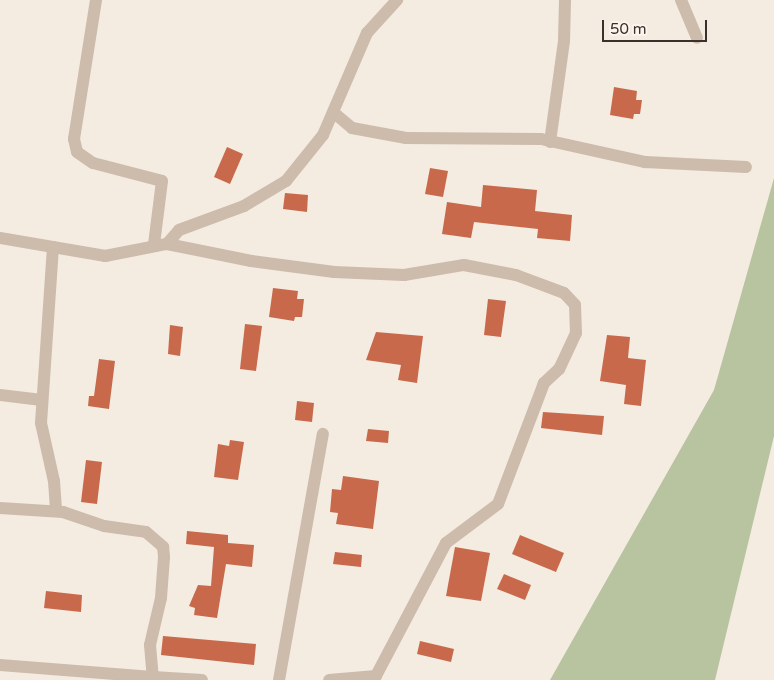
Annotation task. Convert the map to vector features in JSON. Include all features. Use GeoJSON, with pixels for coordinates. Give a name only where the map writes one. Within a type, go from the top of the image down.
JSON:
{"type":"FeatureCollection","features":[{"type":"Feature","properties":{"kind":"street"},"geometry":{"type":"LineString","coordinates":[[96,0],[74,139],[77,152],[93,163],[162,180],[160,244]]}},
{"type":"Feature","properties":{"kind":"street"},"geometry":{"type":"LineString","coordinates":[[0,238],[105,256],[160,244],[180,230],[244,206],[286,181],[323,135],[367,33],[398,0]]}},
{"type":"Feature","properties":{"kind":"street"},"geometry":{"type":"LineString","coordinates":[[550,142],[564,41],[565,0]]}},
{"type":"Feature","properties":{"kind":"street"},"geometry":{"type":"LineString","coordinates":[[681,0],[697,38]]}},
{"type":"Feature","properties":{"kind":"street"},"geometry":{"type":"LineString","coordinates":[[333,112],[352,128],[406,138],[550,142],[645,162],[746,167]]}},
{"type":"Feature","properties":{"kind":"street"},"geometry":{"type":"LineString","coordinates":[[160,244],[251,261],[334,272],[404,276],[464,265],[516,275],[564,292],[575,305],[576,333],[559,369],[544,383],[498,504],[446,543],[376,676],[329,680]]}},
{"type":"Feature","properties":{"kind":"street"},"geometry":{"type":"LineString","coordinates":[[53,247],[41,423],[54,481],[56,511]]}},
{"type":"Feature","properties":{"kind":"street"},"geometry":{"type":"LineString","coordinates":[[0,395],[42,400]]}},
{"type":"Feature","properties":{"kind":"street"},"geometry":{"type":"LineString","coordinates":[[279,680],[323,434]]}},
{"type":"Feature","properties":{"kind":"street"},"geometry":{"type":"LineString","coordinates":[[0,508],[56,511],[104,526],[146,532],[163,547],[162,598],[150,645],[153,677]]}},
{"type":"Feature","properties":{"kind":"street"},"geometry":{"type":"LineString","coordinates":[[0,665],[51,674],[202,680]]}},
{"type":"Feature","properties":{"kind":"green space"},"geometry":{"type":"Polygon","coordinates":[[[774,178],[774,436],[715,680],[550,680],[714,390],[774,178]]]}},
{"type":"Feature","properties":{"kind":"building"},"geometry":{"type":"Polygon","coordinates":[[[614,87],[637,91],[636,100],[642,100],[640,114],[634,114],[633,119],[610,115],[614,87]]]}},
{"type":"Feature","properties":{"kind":"building"},"geometry":{"type":"Polygon","coordinates":[[[227,147],[243,154],[230,184],[214,177],[227,147]]]}},
{"type":"Feature","properties":{"kind":"building"},"geometry":{"type":"Polygon","coordinates":[[[430,168],[448,171],[443,197],[425,194],[430,168]]]}},
{"type":"Feature","properties":{"kind":"building"},"geometry":{"type":"Polygon","coordinates":[[[483,185],[537,190],[535,211],[572,215],[570,241],[537,238],[538,229],[474,222],[471,238],[442,234],[447,202],[481,207],[483,185]]]}},
{"type":"Feature","properties":{"kind":"building"},"geometry":{"type":"Polygon","coordinates":[[[285,193],[308,195],[307,212],[283,209],[285,193]]]}},
{"type":"Feature","properties":{"kind":"building"},"geometry":{"type":"Polygon","coordinates":[[[273,288],[298,291],[297,299],[304,299],[302,317],[295,317],[294,321],[269,317],[273,288]]]}},
{"type":"Feature","properties":{"kind":"building"},"geometry":{"type":"Polygon","coordinates":[[[488,299],[506,301],[501,337],[484,335],[488,299]]]}},
{"type":"Feature","properties":{"kind":"building"},"geometry":{"type":"Polygon","coordinates":[[[245,324],[262,326],[256,371],[240,369],[245,324]]]}},
{"type":"Feature","properties":{"kind":"building"},"geometry":{"type":"Polygon","coordinates":[[[170,325],[183,327],[180,356],[168,354],[170,325]]]}},
{"type":"Feature","properties":{"kind":"building"},"geometry":{"type":"Polygon","coordinates":[[[376,332],[423,336],[417,383],[398,380],[401,365],[366,360],[376,332]]]}},
{"type":"Feature","properties":{"kind":"building"},"geometry":{"type":"Polygon","coordinates":[[[607,335],[630,337],[628,358],[646,360],[641,406],[624,404],[626,385],[600,381],[607,335]]]}},
{"type":"Feature","properties":{"kind":"building"},"geometry":{"type":"Polygon","coordinates":[[[99,359],[115,361],[109,409],[88,406],[89,396],[94,396],[99,359]]]}},
{"type":"Feature","properties":{"kind":"building"},"geometry":{"type":"Polygon","coordinates":[[[297,401],[314,403],[312,422],[295,420],[297,401]]]}},
{"type":"Feature","properties":{"kind":"building"},"geometry":{"type":"Polygon","coordinates":[[[543,412],[604,416],[602,435],[541,428],[543,412]]]}},
{"type":"Feature","properties":{"kind":"building"},"geometry":{"type":"Polygon","coordinates":[[[368,429],[389,431],[388,443],[366,441],[368,429]]]}},
{"type":"Feature","properties":{"kind":"building"},"geometry":{"type":"Polygon","coordinates":[[[230,440],[244,442],[238,480],[214,477],[218,444],[229,446],[230,440]]]}},
{"type":"Feature","properties":{"kind":"building"},"geometry":{"type":"Polygon","coordinates":[[[86,460],[102,462],[97,504],[81,502],[86,460]]]}},
{"type":"Feature","properties":{"kind":"building"},"geometry":{"type":"Polygon","coordinates":[[[343,476],[379,481],[373,529],[336,524],[338,513],[330,512],[332,489],[341,490],[343,476]]]}},
{"type":"Feature","properties":{"kind":"building"},"geometry":{"type":"Polygon","coordinates":[[[187,531],[228,535],[228,543],[254,545],[252,567],[226,564],[217,618],[194,615],[195,608],[189,606],[198,585],[211,586],[214,547],[186,544],[187,531]]]}},
{"type":"Feature","properties":{"kind":"building"},"geometry":{"type":"Polygon","coordinates":[[[520,535],[564,553],[556,572],[512,554],[520,535]]]}},
{"type":"Feature","properties":{"kind":"building"},"geometry":{"type":"Polygon","coordinates":[[[455,547],[490,553],[481,601],[446,596],[455,547]]]}},
{"type":"Feature","properties":{"kind":"building"},"geometry":{"type":"Polygon","coordinates":[[[335,552],[362,555],[361,567],[333,564],[335,552]]]}},
{"type":"Feature","properties":{"kind":"building"},"geometry":{"type":"Polygon","coordinates":[[[504,574],[531,585],[525,600],[497,589],[504,574]]]}},
{"type":"Feature","properties":{"kind":"building"},"geometry":{"type":"Polygon","coordinates":[[[46,591],[82,595],[81,612],[44,608],[46,591]]]}},
{"type":"Feature","properties":{"kind":"building"},"geometry":{"type":"Polygon","coordinates":[[[163,636],[256,644],[254,665],[161,655],[163,636]]]}},
{"type":"Feature","properties":{"kind":"building"},"geometry":{"type":"Polygon","coordinates":[[[420,641],[454,649],[451,662],[417,654],[420,641]]]}}]}
